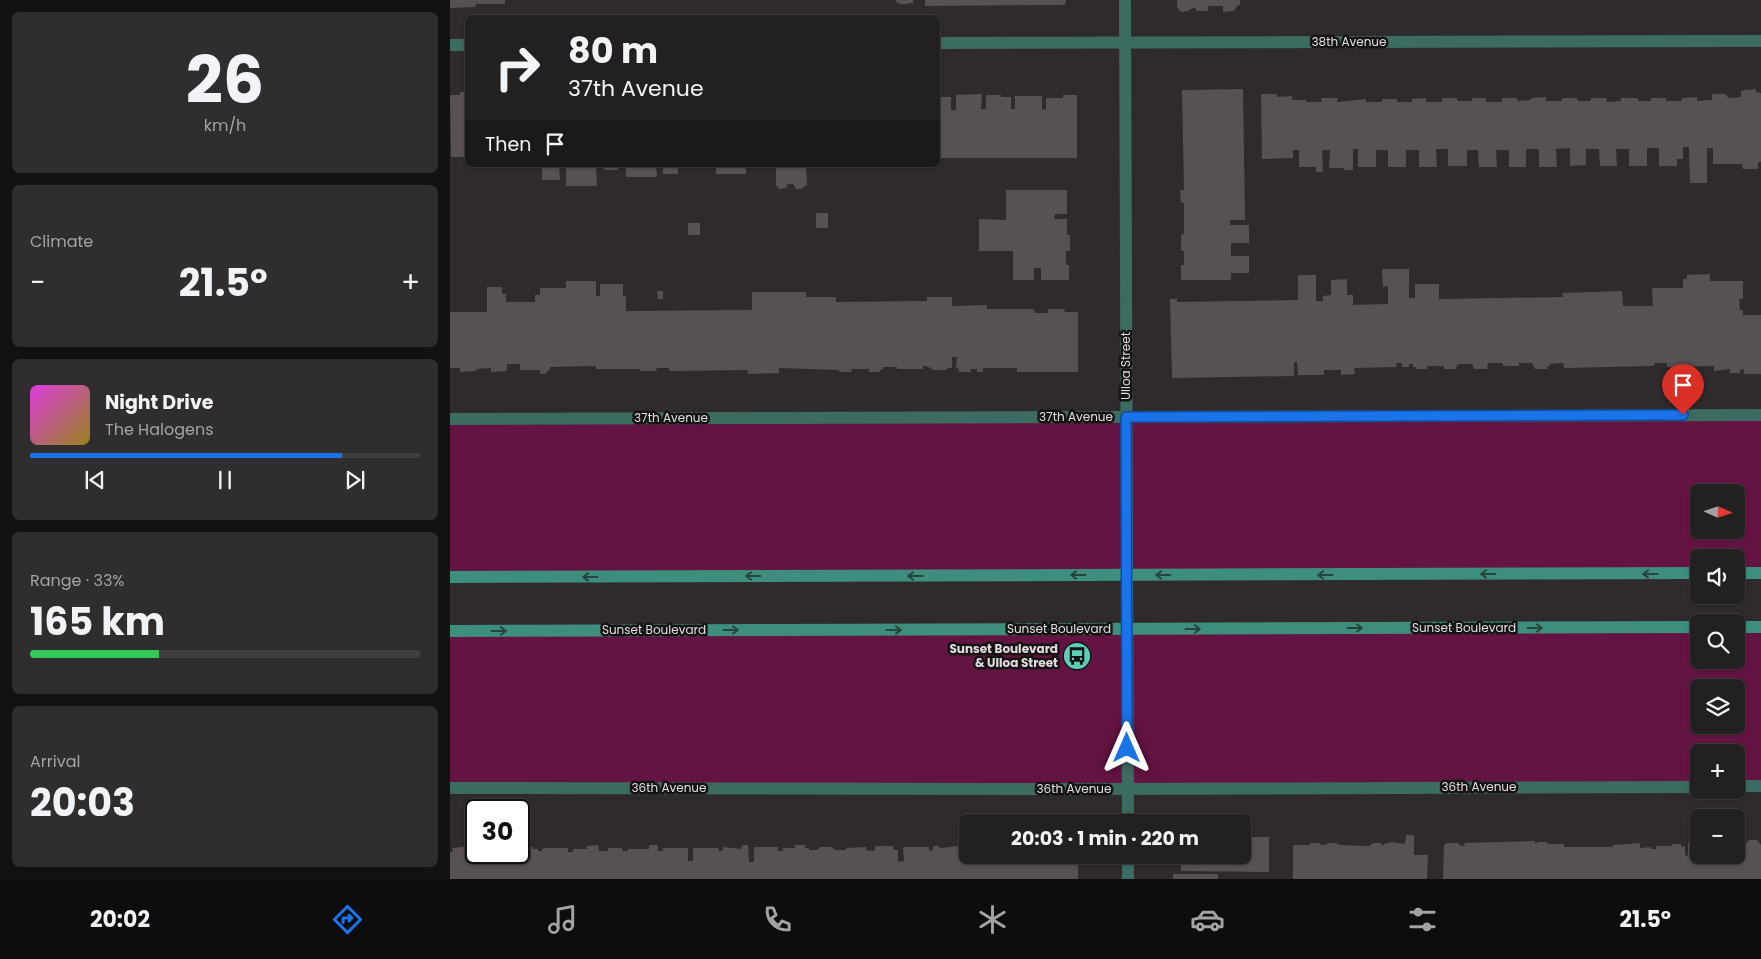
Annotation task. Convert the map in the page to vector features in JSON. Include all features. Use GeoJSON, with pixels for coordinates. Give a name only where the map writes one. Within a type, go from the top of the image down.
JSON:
{"type":"FeatureCollection","features":[{"type":"Feature","properties":{"kind":"main road"},"geometry":{"type":"LineString","coordinates":[[450,577],[1690,573]]}},
{"type":"Feature","properties":{"kind":"main road"},"geometry":{"type":"LineString","coordinates":[[1745,573],[1761,573]]}},
{"type":"Feature","properties":{"kind":"main road","name":"Sunset Boulevard"},"geometry":{"type":"LineString","coordinates":[[450,631],[1690,627]]}},
{"type":"Feature","properties":{"kind":"main road"},"geometry":{"type":"LineString","coordinates":[[1745,627],[1761,627]]}},
{"type":"Feature","properties":{"kind":"street","name":"Ulloa Street"},"geometry":{"type":"LineString","coordinates":[[1125,0],[1128,814]]}},
{"type":"Feature","properties":{"kind":"street","name":"38th Avenue"},"geometry":{"type":"LineString","coordinates":[[940,44],[1761,41]]}},
{"type":"Feature","properties":{"kind":"street"},"geometry":{"type":"LineString","coordinates":[[450,45],[465,45]]}},
{"type":"Feature","properties":{"kind":"street","name":"37th Avenue"},"geometry":{"type":"LineString","coordinates":[[450,419],[1761,415]]}},
{"type":"Feature","properties":{"kind":"street"},"geometry":{"type":"LineString","coordinates":[[1745,786],[1761,786]]}},
{"type":"Feature","properties":{"kind":"street","name":"36th Avenue"},"geometry":{"type":"LineString","coordinates":[[450,788],[1127,789],[1690,787]]}},
{"type":"Feature","properties":{"kind":"street"},"geometry":{"type":"LineString","coordinates":[[1128,864],[1128,879]]}},
{"type":"Feature","properties":{"kind":"shaded area"},"geometry":{"type":"Polygon","coordinates":[[[1761,415],[1761,573],[1745,573],[1745,549],[1690,549],[1690,573],[450,577],[450,419],[1761,415]]]}},
{"type":"Feature","properties":{"kind":"shaded area"},"geometry":{"type":"Polygon","coordinates":[[[1690,627],[1690,669],[1745,669],[1745,627],[1761,627],[1761,787],[1745,787],[1745,744],[1690,744],[1690,787],[450,788],[450,631],[1690,627]]]}},
{"type":"Feature","properties":{"kind":"building"},"geometry":{"type":"Polygon","coordinates":[[[450,0],[505,0],[505,4],[476,4],[475,7],[450,8],[450,0]]]}},
{"type":"Feature","properties":{"kind":"building"},"geometry":{"type":"Polygon","coordinates":[[[896,0],[913,0],[913,3],[899,4],[896,0]]]}},
{"type":"Feature","properties":{"kind":"building"},"geometry":{"type":"Polygon","coordinates":[[[925,0],[1066,0],[1065,5],[925,6],[925,0]]]}},
{"type":"Feature","properties":{"kind":"building"},"geometry":{"type":"Polygon","coordinates":[[[1177,0],[1240,0],[1240,5],[1234,11],[1223,12],[1223,6],[1208,6],[1208,11],[1197,11],[1194,7],[1188,11],[1181,12],[1177,7],[1177,0]]]}},
{"type":"Feature","properties":{"kind":"building"},"geometry":{"type":"Polygon","coordinates":[[[1243,89],[1245,220],[1230,220],[1230,225],[1249,225],[1249,243],[1231,243],[1231,256],[1249,256],[1249,273],[1231,273],[1231,280],[1181,280],[1181,265],[1184,265],[1184,251],[1181,251],[1181,235],[1184,234],[1184,203],[1181,203],[1180,190],[1184,190],[1182,90],[1243,89]]]}},
{"type":"Feature","properties":{"kind":"building"},"geometry":{"type":"Polygon","coordinates":[[[1756,89],[1756,92],[1761,93],[1761,162],[1758,162],[1758,169],[1743,169],[1742,164],[1713,164],[1713,148],[1707,148],[1707,183],[1690,183],[1689,147],[1683,147],[1683,159],[1677,159],[1677,166],[1659,166],[1659,148],[1647,148],[1647,166],[1629,166],[1629,149],[1616,149],[1617,166],[1600,166],[1599,149],[1586,149],[1586,165],[1570,166],[1570,148],[1556,149],[1557,167],[1539,167],[1539,149],[1526,149],[1526,167],[1509,167],[1509,150],[1496,150],[1497,167],[1479,167],[1478,150],[1467,150],[1467,166],[1448,166],[1448,149],[1436,149],[1437,167],[1419,167],[1419,150],[1406,150],[1406,167],[1388,167],[1388,150],[1376,150],[1376,167],[1358,167],[1358,149],[1353,149],[1353,170],[1344,170],[1344,168],[1329,168],[1330,150],[1322,150],[1323,172],[1316,172],[1316,167],[1299,167],[1299,150],[1293,150],[1293,158],[1262,159],[1261,94],[1277,94],[1277,97],[1292,96],[1292,100],[1306,100],[1306,102],[1322,102],[1321,98],[1338,98],[1337,102],[1366,99],[1366,102],[1382,102],[1382,99],[1397,99],[1397,102],[1412,102],[1412,99],[1426,98],[1426,102],[1442,102],[1442,98],[1472,101],[1472,98],[1486,98],[1486,102],[1502,102],[1502,98],[1517,98],[1517,101],[1546,97],[1546,101],[1562,101],[1562,98],[1577,98],[1578,101],[1591,101],[1591,98],[1606,98],[1607,102],[1621,101],[1621,98],[1638,98],[1638,101],[1651,101],[1651,98],[1666,98],[1666,101],[1682,101],[1682,98],[1697,97],[1697,101],[1712,100],[1712,95],[1714,94],[1726,94],[1728,98],[1741,97],[1741,91],[1756,89]]]}},
{"type":"Feature","properties":{"kind":"building"},"geometry":{"type":"Polygon","coordinates":[[[460,92],[465,92],[465,157],[451,157],[450,95],[460,95],[460,92]]]}},
{"type":"Feature","properties":{"kind":"building"},"geometry":{"type":"Polygon","coordinates":[[[982,94],[981,109],[986,109],[986,95],[1011,97],[1011,109],[1015,109],[1015,96],[1042,96],[1042,109],[1046,110],[1046,98],[1063,98],[1063,95],[1077,95],[1077,158],[940,158],[940,97],[951,97],[951,110],[956,110],[956,95],[982,94]]]}},
{"type":"Feature","properties":{"kind":"building"},"geometry":{"type":"Polygon","coordinates":[[[542,167],[559,167],[560,180],[542,180],[542,167]]]}},
{"type":"Feature","properties":{"kind":"building"},"geometry":{"type":"Polygon","coordinates":[[[566,167],[596,167],[597,186],[566,186],[566,167]]]}},
{"type":"Feature","properties":{"kind":"building"},"geometry":{"type":"Polygon","coordinates":[[[603,167],[618,167],[618,170],[604,170],[603,167]]]}},
{"type":"Feature","properties":{"kind":"building"},"geometry":{"type":"Polygon","coordinates":[[[626,167],[656,167],[657,177],[626,177],[626,167]]]}},
{"type":"Feature","properties":{"kind":"building"},"geometry":{"type":"Polygon","coordinates":[[[663,167],[678,167],[678,174],[663,174],[663,167]]]}},
{"type":"Feature","properties":{"kind":"building"},"geometry":{"type":"Polygon","coordinates":[[[716,167],[746,167],[746,174],[716,174],[716,167]]]}},
{"type":"Feature","properties":{"kind":"building"},"geometry":{"type":"Polygon","coordinates":[[[776,167],[806,167],[807,185],[801,189],[796,189],[793,184],[788,184],[786,188],[779,189],[776,185],[776,167]]]}},
{"type":"Feature","properties":{"kind":"building"},"geometry":{"type":"Polygon","coordinates":[[[1006,190],[1067,190],[1067,214],[1055,214],[1054,219],[1067,219],[1070,251],[1066,251],[1066,265],[1069,265],[1069,280],[1041,280],[1041,268],[1034,268],[1034,280],[1013,280],[1013,251],[979,251],[979,219],[1006,220],[1006,190]]]}},
{"type":"Feature","properties":{"kind":"building"},"geometry":{"type":"Polygon","coordinates":[[[816,213],[828,213],[828,228],[816,228],[816,213]]]}},
{"type":"Feature","properties":{"kind":"building"},"geometry":{"type":"Polygon","coordinates":[[[688,223],[700,223],[700,235],[688,235],[688,223]]]}},
{"type":"Feature","properties":{"kind":"building"},"geometry":{"type":"Polygon","coordinates":[[[1382,269],[1409,269],[1409,298],[1415,298],[1415,284],[1439,284],[1439,299],[1563,297],[1562,293],[1622,291],[1623,306],[1653,306],[1652,288],[1683,288],[1683,279],[1687,279],[1687,275],[1710,274],[1710,281],[1743,281],[1743,299],[1739,299],[1740,310],[1743,310],[1743,315],[1761,315],[1761,374],[1744,374],[1744,369],[1740,370],[1740,373],[1730,373],[1730,369],[1714,371],[1714,366],[1667,367],[1667,363],[1654,363],[1654,366],[1564,368],[1563,363],[1550,364],[1547,369],[1535,369],[1532,363],[1519,363],[1519,366],[1503,366],[1503,363],[1488,363],[1487,369],[1474,369],[1472,364],[1460,364],[1457,365],[1456,369],[1444,369],[1444,366],[1427,366],[1427,369],[1416,369],[1416,367],[1413,367],[1413,364],[1409,364],[1409,367],[1402,367],[1402,363],[1396,363],[1397,367],[1354,368],[1355,374],[1341,375],[1341,370],[1324,370],[1324,375],[1298,375],[1297,362],[1294,362],[1294,376],[1172,378],[1170,299],[1177,299],[1177,302],[1298,300],[1298,275],[1316,275],[1316,301],[1323,301],[1323,296],[1331,295],[1331,280],[1347,279],[1347,295],[1353,295],[1353,305],[1388,304],[1388,286],[1383,287],[1382,269]]]}},
{"type":"Feature","properties":{"kind":"building"},"geometry":{"type":"Polygon","coordinates":[[[566,281],[596,281],[596,296],[600,296],[600,284],[623,284],[623,296],[626,296],[626,311],[752,310],[752,292],[806,292],[806,297],[836,297],[836,302],[927,301],[927,297],[952,297],[952,306],[987,305],[987,309],[1034,309],[1035,313],[1048,313],[1048,309],[1064,309],[1065,312],[1078,312],[1078,372],[1017,372],[1017,368],[983,368],[983,372],[977,372],[977,369],[970,369],[971,372],[959,372],[959,369],[956,368],[957,357],[952,357],[952,368],[947,368],[947,370],[931,370],[932,368],[927,366],[923,366],[923,369],[883,367],[880,372],[869,372],[869,369],[851,369],[852,372],[839,372],[839,370],[779,368],[779,373],[747,374],[748,370],[669,371],[669,368],[656,368],[657,371],[640,371],[640,369],[596,369],[596,366],[550,367],[547,373],[540,374],[540,370],[520,370],[520,364],[507,364],[507,371],[491,372],[491,368],[460,372],[460,368],[450,368],[450,312],[487,312],[487,287],[502,287],[502,294],[506,294],[506,302],[535,302],[535,295],[540,295],[540,288],[566,288],[566,281]]]}},
{"type":"Feature","properties":{"kind":"building"},"geometry":{"type":"Polygon","coordinates":[[[657,291],[663,291],[663,299],[658,299],[657,291]]]}},
{"type":"Feature","properties":{"kind":"building"},"geometry":{"type":"Polygon","coordinates":[[[1406,835],[1414,835],[1414,855],[1428,855],[1427,879],[1293,879],[1293,845],[1335,843],[1340,845],[1369,846],[1374,843],[1380,843],[1384,846],[1384,844],[1392,842],[1405,844],[1406,835]]]}},
{"type":"Feature","properties":{"kind":"building"},"geometry":{"type":"Polygon","coordinates":[[[1251,837],[1269,837],[1269,872],[1181,871],[1181,864],[1251,864],[1251,837]]]}},
{"type":"Feature","properties":{"kind":"building"},"geometry":{"type":"Polygon","coordinates":[[[1749,840],[1757,840],[1761,845],[1761,879],[1443,879],[1444,845],[1447,843],[1458,843],[1461,846],[1465,846],[1464,843],[1535,841],[1535,844],[1546,842],[1549,844],[1564,844],[1564,847],[1613,847],[1613,845],[1640,843],[1640,848],[1651,847],[1651,849],[1656,849],[1656,846],[1681,844],[1681,847],[1685,846],[1685,855],[1688,856],[1688,843],[1690,842],[1690,864],[1745,864],[1745,845],[1749,840]]]}},
{"type":"Feature","properties":{"kind":"building"},"geometry":{"type":"Polygon","coordinates":[[[598,845],[599,851],[608,851],[608,848],[622,848],[622,851],[628,851],[628,849],[649,849],[649,845],[658,845],[658,851],[663,851],[663,848],[688,848],[688,861],[693,861],[693,848],[719,848],[718,851],[723,851],[723,847],[741,849],[742,845],[748,845],[749,862],[754,862],[754,847],[778,847],[778,851],[783,851],[783,848],[795,848],[795,845],[805,845],[805,848],[809,848],[809,850],[817,850],[820,847],[846,850],[846,848],[866,847],[866,850],[875,851],[875,846],[893,846],[894,850],[898,850],[898,862],[904,861],[903,847],[929,847],[929,851],[933,850],[933,846],[939,846],[940,848],[959,846],[959,864],[1078,864],[1078,879],[450,879],[450,852],[453,852],[452,848],[465,847],[465,864],[530,864],[530,847],[538,849],[538,851],[542,851],[543,848],[568,848],[568,852],[573,852],[573,849],[587,849],[587,846],[598,845]]]}},
{"type":"Feature","properties":{"kind":"building"},"geometry":{"type":"Polygon","coordinates":[[[1173,874],[1218,874],[1218,879],[1173,879],[1173,874]]]}},
{"type":"Feature","properties":{"kind":"place","name":"Sunset Boulevard & Ulloa Street"},"geometry":{"type":"Point","coordinates":[1077,656]}},
{"type":"Feature","properties":{"kind":"route"},"geometry":{"type":"LineString","coordinates":[[1127,748],[1126,417],[1683,415]]}}]}
